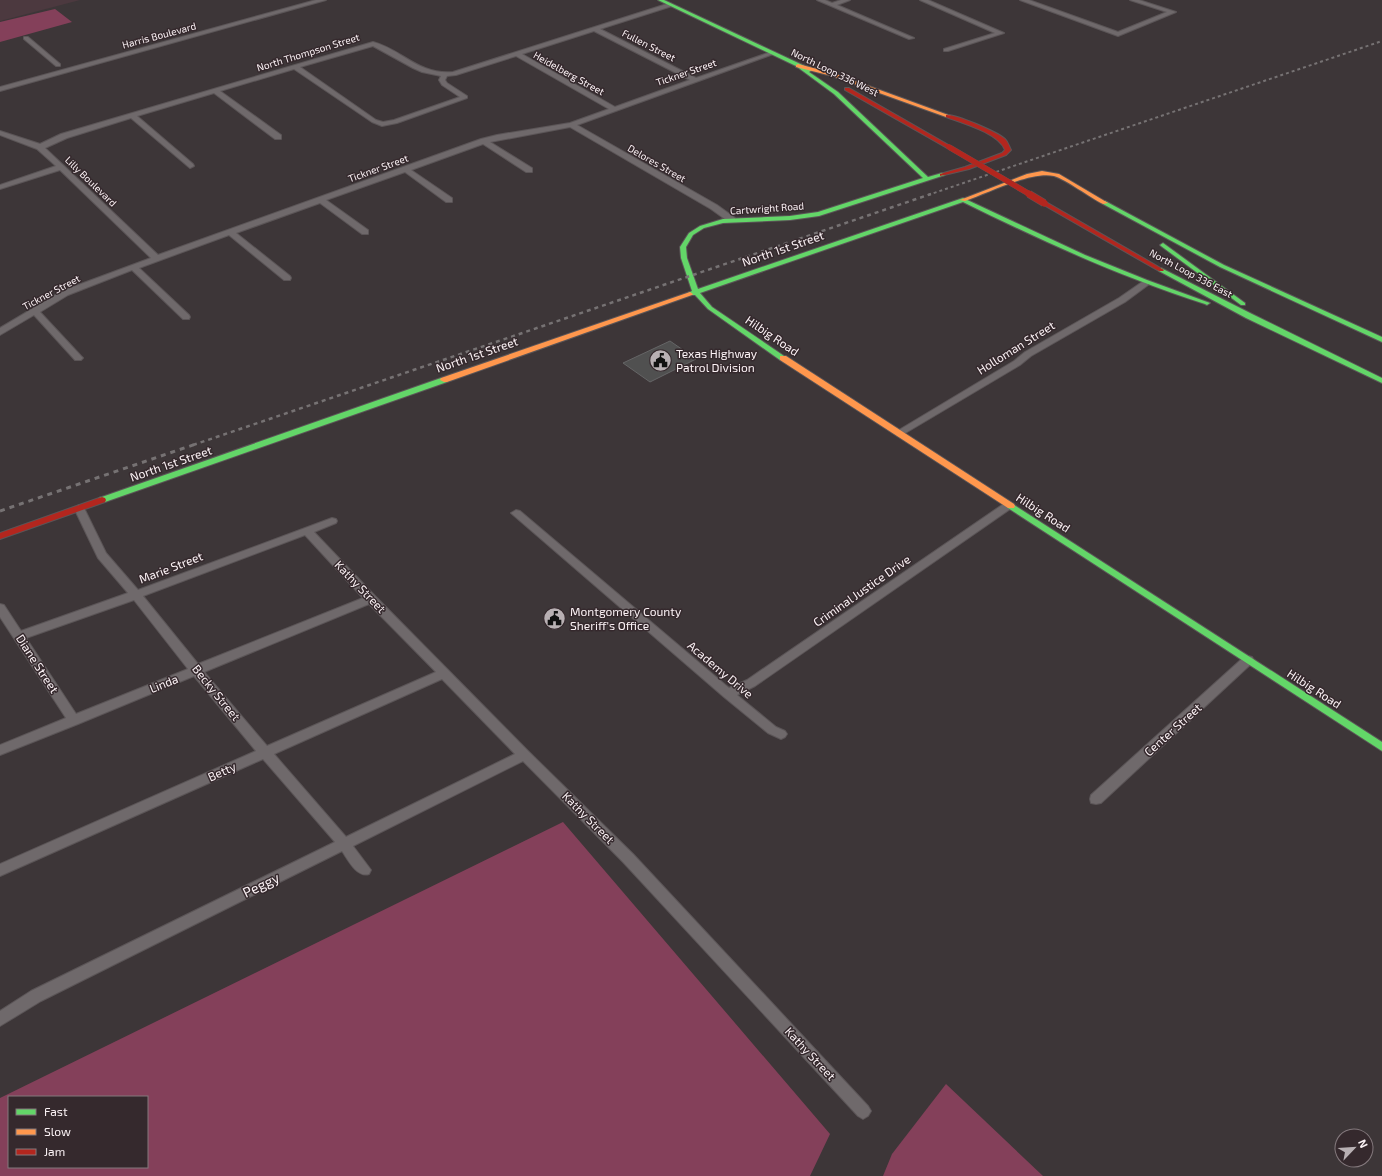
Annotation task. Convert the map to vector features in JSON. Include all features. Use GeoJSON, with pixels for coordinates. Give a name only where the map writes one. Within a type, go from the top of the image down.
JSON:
{"type":"FeatureCollection","features":[{"type":"Feature","properties":{"kind":"main road","name":"North Loop 336 West"},"geometry":{"type":"LineString","coordinates":[[660,0],[862,97],[995,174]]}},
{"type":"Feature","properties":{"kind":"main road","name":"Cartwright Road"},"geometry":{"type":"LineString","coordinates":[[696,292],[684,258],[683,247],[691,234],[702,227],[732,220],[790,218],[819,214],[927,179],[967,168],[997,157],[1008,150],[1006,144],[1002,140],[969,124],[834,75],[798,66]]}},
{"type":"Feature","properties":{"kind":"main road"},"geometry":{"type":"LineString","coordinates":[[798,66],[836,93],[927,179]]}},
{"type":"Feature","properties":{"kind":"main road","name":"North 1st Street"},"geometry":{"type":"LineString","coordinates":[[0,536],[1029,176],[1048,173],[1063,177],[1120,212]]}},
{"type":"Feature","properties":{"kind":"main road","name":"North Loop 336 East"},"geometry":{"type":"LineString","coordinates":[[995,174],[1149,264],[1249,316],[1382,381]]}},
{"type":"Feature","properties":{"kind":"main road"},"geometry":{"type":"LineString","coordinates":[[962,200],[1103,266],[1145,283],[1249,316]]}},
{"type":"Feature","properties":{"kind":"main road"},"geometry":{"type":"LineString","coordinates":[[1120,212],[1240,301],[1267,324]]}},
{"type":"Feature","properties":{"kind":"main road"},"geometry":{"type":"LineString","coordinates":[[1120,212],[1222,266],[1382,340]]}},
{"type":"Feature","properties":{"kind":"main road","name":"Hilbig Road"},"geometry":{"type":"LineString","coordinates":[[696,292],[710,308],[899,434],[1382,747]]}},
{"type":"Feature","properties":{"kind":"street","name":"Harris Boulevard"},"geometry":{"type":"LineString","coordinates":[[0,89],[322,0]]}},
{"type":"Feature","properties":{"kind":"street"},"geometry":{"type":"LineString","coordinates":[[820,0],[911,38]]}},
{"type":"Feature","properties":{"kind":"street"},"geometry":{"type":"LineString","coordinates":[[832,5],[847,0]]}},
{"type":"Feature","properties":{"kind":"street"},"geometry":{"type":"LineString","coordinates":[[923,0],[1001,33],[946,50]]}},
{"type":"Feature","properties":{"kind":"street"},"geometry":{"type":"LineString","coordinates":[[1023,0],[1118,34],[1173,12],[1133,0]]}},
{"type":"Feature","properties":{"kind":"street","name":"North Thompson Street"},"geometry":{"type":"LineString","coordinates":[[40,147],[64,136],[374,44],[380,46],[425,73],[444,76],[670,5]]}},
{"type":"Feature","properties":{"kind":"street","name":"Fullen Street"},"geometry":{"type":"LineString","coordinates":[[595,29],[694,80]]}},
{"type":"Feature","properties":{"kind":"street"},"geometry":{"type":"LineString","coordinates":[[26,38],[58,65]]}},
{"type":"Feature","properties":{"kind":"street","name":"Tickner Street"},"geometry":{"type":"LineString","coordinates":[[0,332],[80,287],[133,267],[484,141],[497,137],[571,124],[773,53]]}},
{"type":"Feature","properties":{"kind":"street","name":"Heidelberg Street"},"geometry":{"type":"LineString","coordinates":[[516,54],[613,109]]}},
{"type":"Feature","properties":{"kind":"street"},"geometry":{"type":"LineString","coordinates":[[50,67],[65,63]]}},
{"type":"Feature","properties":{"kind":"street"},"geometry":{"type":"LineString","coordinates":[[295,67],[374,121],[382,124],[395,122],[464,97],[444,84],[442,80],[444,76]]}},
{"type":"Feature","properties":{"kind":"street"},"geometry":{"type":"LineString","coordinates":[[215,91],[278,137]]}},
{"type":"Feature","properties":{"kind":"street"},"geometry":{"type":"LineString","coordinates":[[132,116],[190,166]]}},
{"type":"Feature","properties":{"kind":"street","name":"Delores Street"},"geometry":{"type":"LineString","coordinates":[[571,124],[714,207],[732,220]]}},
{"type":"Feature","properties":{"kind":"street","name":"Lilly Boulevard"},"geometry":{"type":"LineString","coordinates":[[1,132],[40,147],[156,259]]}},
{"type":"Feature","properties":{"kind":"street"},"geometry":{"type":"LineString","coordinates":[[484,141],[529,170]]}},
{"type":"Feature","properties":{"kind":"street"},"geometry":{"type":"LineString","coordinates":[[0,187],[62,167]]}},
{"type":"Feature","properties":{"kind":"street"},"geometry":{"type":"LineString","coordinates":[[405,169],[449,200]]}},
{"type":"Feature","properties":{"kind":"street"},"geometry":{"type":"LineString","coordinates":[[321,200],[365,232]]}},
{"type":"Feature","properties":{"kind":"street"},"geometry":{"type":"LineString","coordinates":[[230,232],[286,278]]}},
{"type":"Feature","properties":{"kind":"street"},"geometry":{"type":"LineString","coordinates":[[133,267],[186,317]]}},
{"type":"Feature","properties":{"kind":"street","name":"Holloman Street"},"geometry":{"type":"LineString","coordinates":[[899,434],[1017,363],[1028,354],[1122,300],[1145,283]]}},
{"type":"Feature","properties":{"kind":"street"},"geometry":{"type":"LineString","coordinates":[[36,311],[78,358]]}},
{"type":"Feature","properties":{"kind":"street","name":"Criminal Justice Drive"},"geometry":{"type":"LineString","coordinates":[[728,694],[751,683],[1009,505]]}},
{"type":"Feature","properties":{"kind":"street","name":"Becky Street"},"geometry":{"type":"LineString","coordinates":[[79,508],[102,555],[197,671],[345,845],[364,870]]}},
{"type":"Feature","properties":{"kind":"street","name":"Academy Drive"},"geometry":{"type":"LineString","coordinates":[[516,513],[728,694],[772,730],[781,734]]}},
{"type":"Feature","properties":{"kind":"street","name":"Marie Street"},"geometry":{"type":"LineString","coordinates":[[19,636],[136,595],[332,521]]}},
{"type":"Feature","properties":{"kind":"street","name":"Kathy Street"},"geometry":{"type":"LineString","coordinates":[[306,530],[371,599],[524,755],[628,858],[863,1111]]}},
{"type":"Feature","properties":{"kind":"street","name":"Linda"},"geometry":{"type":"LineString","coordinates":[[0,750],[371,599]]}},
{"type":"Feature","properties":{"kind":"street","name":"Diane Street"},"geometry":{"type":"LineString","coordinates":[[0,608],[74,721]]}},
{"type":"Feature","properties":{"kind":"street","name":"Center Street"},"geometry":{"type":"LineString","coordinates":[[1096,800],[1248,660]]}},
{"type":"Feature","properties":{"kind":"street","name":"Betty"},"geometry":{"type":"LineString","coordinates":[[0,870],[444,673]]}},
{"type":"Feature","properties":{"kind":"street","name":"Peggy"},"geometry":{"type":"LineString","coordinates":[[0,1019],[36,996],[345,845],[524,755]]}},
{"type":"Feature","properties":{"kind":"shaded area"},"geometry":{"type":"Polygon","coordinates":[[[0,0],[80,0],[0,21],[0,0]]]}},
{"type":"Feature","properties":{"kind":"shaded area"},"geometry":{"type":"Polygon","coordinates":[[[55,9],[72,22],[0,42],[0,22],[55,9]]]}},
{"type":"Feature","properties":{"kind":"shaded area"},"geometry":{"type":"Polygon","coordinates":[[[563,822],[830,1134],[810,1176],[0,1176],[0,1098],[563,822]]]}},
{"type":"Feature","properties":{"kind":"shaded area"},"geometry":{"type":"Polygon","coordinates":[[[946,1084],[1043,1176],[883,1176],[892,1154],[946,1084]]]}},
{"type":"Feature","properties":{"kind":"building","name":"Texas Highway Patrol Division"},"geometry":{"type":"Polygon","coordinates":[[[670,341],[696,359],[650,382],[623,363],[670,341]]]}},
{"type":"Feature","properties":{"kind":"railway"},"geometry":{"type":"LineString","coordinates":[[928,195],[1382,41]]}},
{"type":"Feature","properties":{"kind":"railway"},"geometry":{"type":"LineString","coordinates":[[193,445],[931,194]]}},
{"type":"Feature","properties":{"kind":"railway"},"geometry":{"type":"LineString","coordinates":[[0,511],[196,444]]}},
{"type":"Feature","properties":{"kind":"traffic: fast"},"geometry":{"type":"LineString","coordinates":[[660,0],[809,70]]}},
{"type":"Feature","properties":{"kind":"traffic: fast"},"geometry":{"type":"LineString","coordinates":[[798,66],[836,93],[927,179],[942,175]]}},
{"type":"Feature","properties":{"kind":"traffic: fast"},"geometry":{"type":"LineString","coordinates":[[783,358],[710,308],[696,292],[684,258],[683,247],[691,234],[702,227],[723,221],[790,218],[819,214],[927,179]]}},
{"type":"Feature","properties":{"kind":"traffic: fast"},"geometry":{"type":"LineString","coordinates":[[690,294],[963,200]]}},
{"type":"Feature","properties":{"kind":"traffic: fast"},"geometry":{"type":"LineString","coordinates":[[963,200],[1083,256],[1144,281],[1207,303]]}},
{"type":"Feature","properties":{"kind":"traffic: fast"},"geometry":{"type":"LineString","coordinates":[[1105,203],[1222,266],[1382,340]]}},
{"type":"Feature","properties":{"kind":"traffic: fast"},"geometry":{"type":"LineString","coordinates":[[1163,245],[1243,304]]}},
{"type":"Feature","properties":{"kind":"traffic: fast"},"geometry":{"type":"LineString","coordinates":[[1161,270],[1249,316],[1382,381]]}},
{"type":"Feature","properties":{"kind":"traffic: fast"},"geometry":{"type":"LineString","coordinates":[[102,500],[444,380]]}},
{"type":"Feature","properties":{"kind":"traffic: fast"},"geometry":{"type":"LineString","coordinates":[[1011,506],[1382,747]]}},
{"type":"Feature","properties":{"kind":"traffic: slow"},"geometry":{"type":"LineString","coordinates":[[798,66],[834,75],[948,116]]}},
{"type":"Feature","properties":{"kind":"traffic: slow"},"geometry":{"type":"LineString","coordinates":[[963,200],[1029,175],[1042,173],[1057,175],[1105,203]]}},
{"type":"Feature","properties":{"kind":"traffic: slow"},"geometry":{"type":"LineString","coordinates":[[444,380],[690,294]]}},
{"type":"Feature","properties":{"kind":"traffic: slow"},"geometry":{"type":"LineString","coordinates":[[783,358],[1011,506]]}},
{"type":"Feature","properties":{"kind":"traffic: jam"},"geometry":{"type":"LineString","coordinates":[[847,89],[949,147]]}},
{"type":"Feature","properties":{"kind":"traffic: jam"},"geometry":{"type":"LineString","coordinates":[[942,175],[967,168],[1004,154],[1008,150],[1006,144],[996,136],[948,116]]}},
{"type":"Feature","properties":{"kind":"traffic: jam"},"geometry":{"type":"LineString","coordinates":[[949,147],[1044,203]]}},
{"type":"Feature","properties":{"kind":"traffic: jam"},"geometry":{"type":"LineString","coordinates":[[1044,203],[1161,270]]}},
{"type":"Feature","properties":{"kind":"traffic: jam"},"geometry":{"type":"LineString","coordinates":[[0,536],[102,500]]}},
{"type":"Feature","properties":{"kind":"place","name":"Texas Highway Patrol Division"},"geometry":{"type":"Point","coordinates":[660,361]}},
{"type":"Feature","properties":{"kind":"place","name":"Montgomery County Sheriff's Office"},"geometry":{"type":"Point","coordinates":[555,619]}}]}
